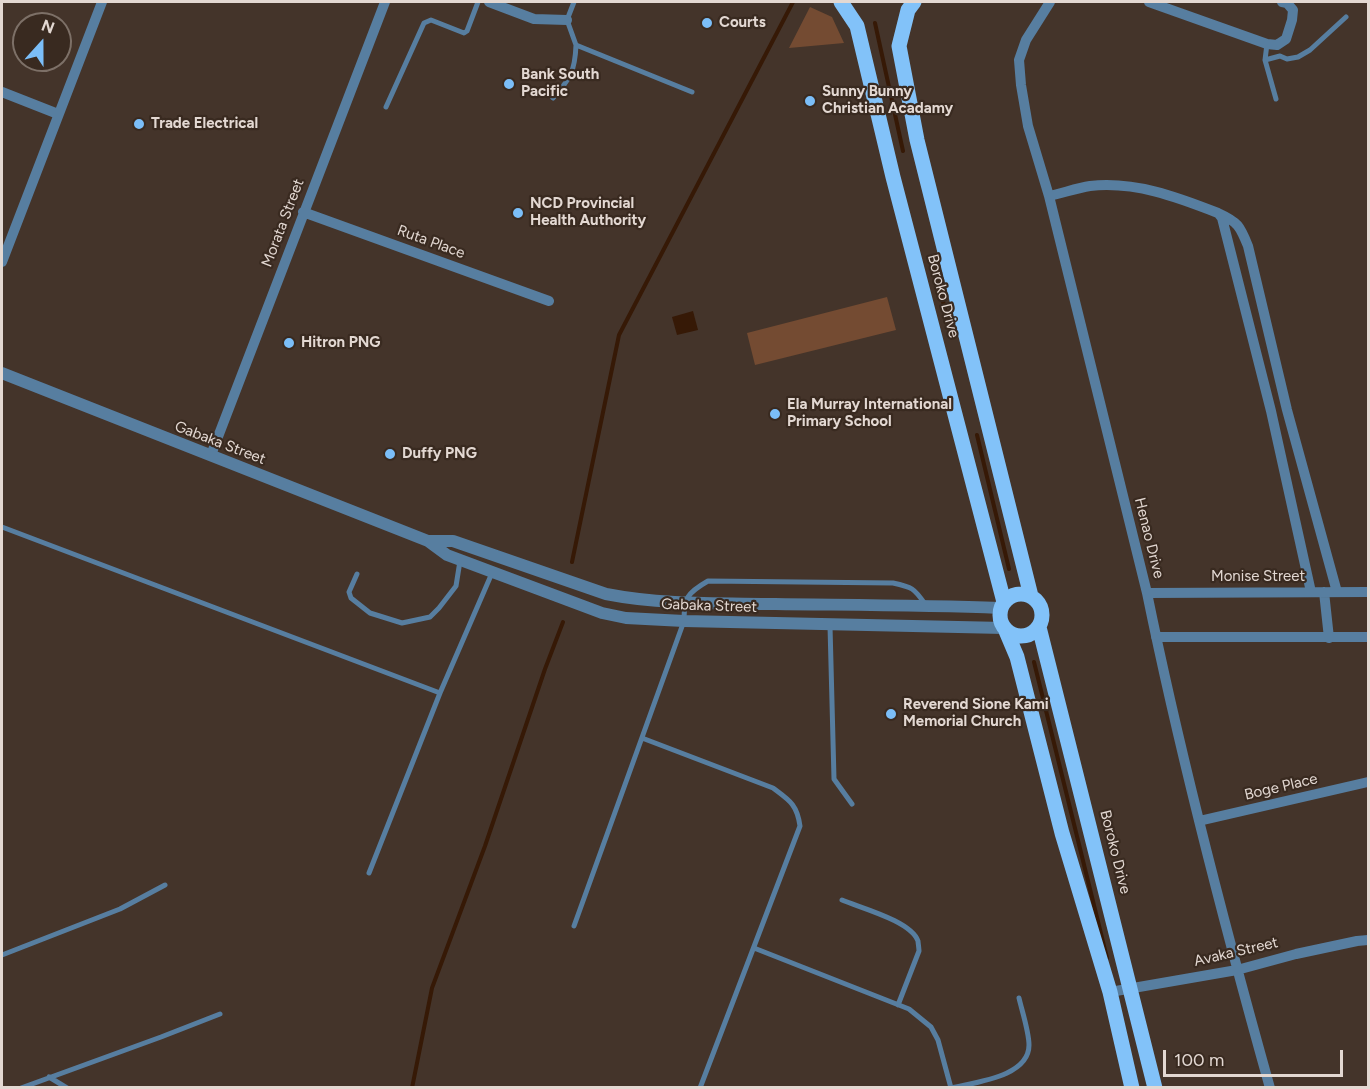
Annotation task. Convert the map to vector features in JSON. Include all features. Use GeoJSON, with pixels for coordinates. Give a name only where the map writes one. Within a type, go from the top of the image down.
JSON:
{"type":"FeatureCollection","features":[{"type":"Feature","properties":{"kind":"main road","name":"Boroko Drive"},"geometry":{"type":"LineString","coordinates":[[841,2],[857,26],[1002,605]]}},
{"type":"Feature","properties":{"kind":"main road","name":"Boroko Drive"},"geometry":{"type":"LineString","coordinates":[[914,2],[908,10],[899,46],[917,140],[1031,596]]}},
{"type":"Feature","properties":{"kind":"main road"},"geometry":{"type":"LineString","coordinates":[[1005,629],[1016,636],[1027,636],[1036,631],[1042,620],[1041,606],[1031,596],[1016,594],[1009,597],[1002,605],[1000,618],[1017,657],[1062,833],[1110,992],[1132,1088]]}},
{"type":"Feature","properties":{"kind":"main road","name":"Boroko Drive"},"geometry":{"type":"LineString","coordinates":[[1039,627],[1155,1088]]}},
{"type":"Feature","properties":{"kind":"street"},"geometry":{"type":"LineString","coordinates":[[2,262],[102,2]]}},
{"type":"Feature","properties":{"kind":"street","name":"Morata Street"},"geometry":{"type":"LineString","coordinates":[[210,455],[385,2]]}},
{"type":"Feature","properties":{"kind":"street"},"geometry":{"type":"LineString","coordinates":[[489,2],[534,19],[567,20]]}},
{"type":"Feature","properties":{"kind":"street","name":"Henao Drive"},"geometry":{"type":"LineString","coordinates":[[1050,2],[1026,40],[1019,60],[1028,126],[1049,196],[1147,593],[1199,821],[1270,1088]]}},
{"type":"Feature","properties":{"kind":"street"},"geometry":{"type":"LineString","coordinates":[[1149,2],[1267,44],[1277,45],[1286,39],[1292,20],[1293,10],[1287,3],[1282,2]]}},
{"type":"Feature","properties":{"kind":"street"},"geometry":{"type":"LineString","coordinates":[[2,92],[58,114]]}},
{"type":"Feature","properties":{"kind":"street"},"geometry":{"type":"LineString","coordinates":[[1049,196],[1089,186],[1115,185],[1160,191],[1234,220],[1248,246],[1287,410],[1336,592]]}},
{"type":"Feature","properties":{"kind":"street","name":"Ruta Place"},"geometry":{"type":"LineString","coordinates":[[303,212],[549,301]]}},
{"type":"Feature","properties":{"kind":"street"},"geometry":{"type":"LineString","coordinates":[[1220,216],[1271,411],[1311,592]]}},
{"type":"Feature","properties":{"kind":"street","name":"Gabaka Street"},"geometry":{"type":"LineString","coordinates":[[2,373],[428,541],[447,555],[602,613],[626,618],[684,621],[1005,629]]}},
{"type":"Feature","properties":{"kind":"street","name":"Gabaka Street"},"geometry":{"type":"LineString","coordinates":[[428,541],[453,541],[606,594],[629,599],[684,603],[1002,605]]}},
{"type":"Feature","properties":{"kind":"street"},"geometry":{"type":"LineString","coordinates":[[1324,592],[1329,638]]}},
{"type":"Feature","properties":{"kind":"street","name":"Monise Street"},"geometry":{"type":"LineString","coordinates":[[1147,593],[1368,592]]}},
{"type":"Feature","properties":{"kind":"street"},"geometry":{"type":"LineString","coordinates":[[1156,637],[1368,637]]}},
{"type":"Feature","properties":{"kind":"street","name":"Boge Place"},"geometry":{"type":"LineString","coordinates":[[1199,821],[1368,782]]}},
{"type":"Feature","properties":{"kind":"street","name":"Avaka Street"},"geometry":{"type":"LineString","coordinates":[[1110,992],[1237,970],[1296,954],[1368,940]]}},
{"type":"Feature","properties":{"kind":"lane"},"geometry":{"type":"LineString","coordinates":[[386,107],[424,23],[431,21],[464,33],[467,31],[478,2]]}},
{"type":"Feature","properties":{"kind":"lane"},"geometry":{"type":"LineString","coordinates":[[553,98],[571,77],[575,59],[576,45],[567,20],[574,2]]}},
{"type":"Feature","properties":{"kind":"lane"},"geometry":{"type":"LineString","coordinates":[[1264,60],[1280,56],[1287,59],[1298,57],[1310,50],[1346,17]]}},
{"type":"Feature","properties":{"kind":"lane"},"geometry":{"type":"LineString","coordinates":[[1267,44],[1264,60],[1276,99]]}},
{"type":"Feature","properties":{"kind":"lane"},"geometry":{"type":"LineString","coordinates":[[576,45],[692,92]]}},
{"type":"Feature","properties":{"kind":"lane"},"geometry":{"type":"LineString","coordinates":[[2,527],[440,693]]}},
{"type":"Feature","properties":{"kind":"lane"},"geometry":{"type":"LineString","coordinates":[[357,574],[350,592],[351,598],[370,613],[402,623],[430,617],[439,608],[456,586],[460,560]]}},
{"type":"Feature","properties":{"kind":"lane"},"geometry":{"type":"LineString","coordinates":[[369,873],[440,693],[492,572]]}},
{"type":"Feature","properties":{"kind":"lane"},"geometry":{"type":"LineString","coordinates":[[574,926],[684,621],[684,603],[695,589],[708,581],[893,583],[916,591],[926,605]]}},
{"type":"Feature","properties":{"kind":"lane"},"geometry":{"type":"LineString","coordinates":[[830,624],[834,779],[852,804]]}},
{"type":"Feature","properties":{"kind":"lane"},"geometry":{"type":"LineString","coordinates":[[642,738],[772,788],[790,800],[796,808],[800,826],[700,1088]]}},
{"type":"Feature","properties":{"kind":"lane"},"geometry":{"type":"LineString","coordinates":[[2,955],[120,909],[165,885]]}},
{"type":"Feature","properties":{"kind":"lane"},"geometry":{"type":"LineString","coordinates":[[842,900],[896,921],[913,934],[918,942],[919,951],[898,1005]]}},
{"type":"Feature","properties":{"kind":"lane"},"geometry":{"type":"LineString","coordinates":[[754,948],[909,1009],[931,1027],[938,1040],[951,1088],[1008,1073],[1018,1068],[1027,1056],[1029,1046],[1019,998]]}},
{"type":"Feature","properties":{"kind":"lane"},"geometry":{"type":"LineString","coordinates":[[21,1088],[220,1014]]}},
{"type":"Feature","properties":{"kind":"lane"},"geometry":{"type":"LineString","coordinates":[[50,1077],[67,1088]]}},
{"type":"Feature","properties":{"kind":"shaded area"},"geometry":{"type":"Polygon","coordinates":[[[810,7],[832,17],[844,43],[789,48],[810,7]]]}},
{"type":"Feature","properties":{"kind":"shaded area"},"geometry":{"type":"Polygon","coordinates":[[[887,297],[896,330],[755,365],[747,333],[887,297]]]}},
{"type":"Feature","properties":{"kind":"shaded area"},"geometry":{"type":"Polygon","coordinates":[[[693,311],[698,330],[677,335],[672,317],[693,311]]]}},
{"type":"Feature","properties":{"kind":"waterway"},"geometry":{"type":"LineString","coordinates":[[572,562],[619,335],[793,2]]}},
{"type":"Feature","properties":{"kind":"waterway"},"geometry":{"type":"LineString","coordinates":[[875,23],[903,151]]}},
{"type":"Feature","properties":{"kind":"waterway"},"geometry":{"type":"LineString","coordinates":[[932,260],[950,328]]}},
{"type":"Feature","properties":{"kind":"waterway"},"geometry":{"type":"LineString","coordinates":[[977,435],[1009,569]]}},
{"type":"Feature","properties":{"kind":"waterway"},"geometry":{"type":"LineString","coordinates":[[412,1088],[432,988],[485,846],[563,622]]}},
{"type":"Feature","properties":{"kind":"waterway"},"geometry":{"type":"LineString","coordinates":[[1034,662],[1107,958]]}},
{"type":"Feature","properties":{"kind":"place","name":"Courts"},"geometry":{"type":"Point","coordinates":[707,23]}},
{"type":"Feature","properties":{"kind":"place","name":"Bank South Pacific"},"geometry":{"type":"Point","coordinates":[509,84]}},
{"type":"Feature","properties":{"kind":"place","name":"Sunny Bunny Christian Acadamy"},"geometry":{"type":"Point","coordinates":[810,101]}},
{"type":"Feature","properties":{"kind":"place","name":"Trade Electrical"},"geometry":{"type":"Point","coordinates":[139,124]}},
{"type":"Feature","properties":{"kind":"place","name":"NCD Provincial Health Authority"},"geometry":{"type":"Point","coordinates":[518,213]}},
{"type":"Feature","properties":{"kind":"place","name":"Hitron PNG"},"geometry":{"type":"Point","coordinates":[289,343]}},
{"type":"Feature","properties":{"kind":"place","name":"Ela Murray International Primary School"},"geometry":{"type":"Point","coordinates":[775,414]}},
{"type":"Feature","properties":{"kind":"place","name":"Duffy PNG"},"geometry":{"type":"Point","coordinates":[390,454]}},
{"type":"Feature","properties":{"kind":"place","name":"Reverend Sione Kami Memorial Church"},"geometry":{"type":"Point","coordinates":[891,714]}}]}
